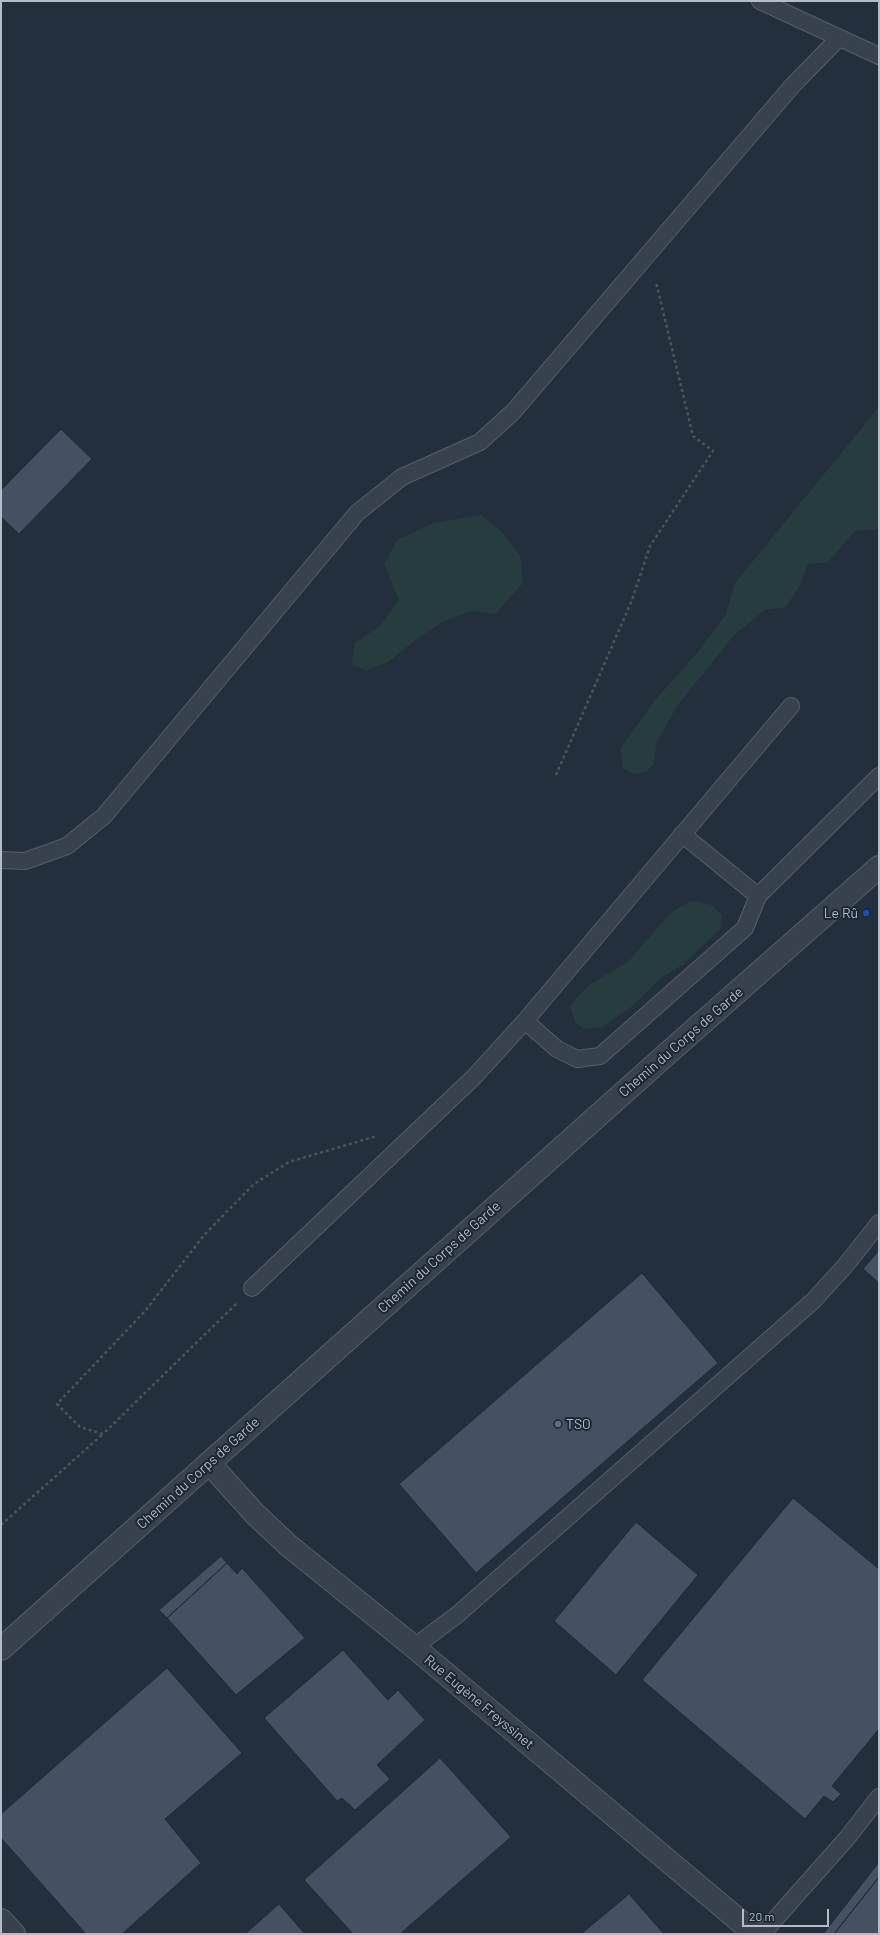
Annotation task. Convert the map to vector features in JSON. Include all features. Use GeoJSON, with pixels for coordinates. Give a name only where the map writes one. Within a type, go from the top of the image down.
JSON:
{"type":"FeatureCollection","features":[{"type":"Feature","properties":{"kind":"street","name":"Chemin du Corps de Garde"},"geometry":{"type":"LineString","coordinates":[[1,1649],[662,1058],[879,867]]}},
{"type":"Feature","properties":{"kind":"street","name":"Rue Eugène Freyssinet"},"geometry":{"type":"LineString","coordinates":[[209,1463],[255,1514],[288,1544],[755,1934]]}},
{"type":"Feature","properties":{"kind":"street"},"geometry":{"type":"LineString","coordinates":[[1,1920],[14,1934]]}},
{"type":"Feature","properties":{"kind":"lane"},"geometry":{"type":"LineString","coordinates":[[760,1],[879,56]]}},
{"type":"Feature","properties":{"kind":"lane"},"geometry":{"type":"LineString","coordinates":[[1,860],[25,861],[67,846],[104,816],[357,513],[402,477],[480,442],[513,412],[792,84],[839,38]]}},
{"type":"Feature","properties":{"kind":"lane"},"geometry":{"type":"LineString","coordinates":[[252,1288],[474,1077],[790,706]]}},
{"type":"Feature","properties":{"kind":"lane"},"geometry":{"type":"LineString","coordinates":[[524,1020],[557,1049],[577,1059],[600,1056],[745,928],[758,896],[879,776]]}},
{"type":"Feature","properties":{"kind":"lane"},"geometry":{"type":"LineString","coordinates":[[682,834],[758,896]]}},
{"type":"Feature","properties":{"kind":"lane"},"geometry":{"type":"LineString","coordinates":[[414,1648],[457,1615],[813,1301],[845,1266],[879,1224]]}},
{"type":"Feature","properties":{"kind":"lane"},"geometry":{"type":"LineString","coordinates":[[762,1934],[848,1837],[879,1797]]}},
{"type":"Feature","properties":{"kind":"path"},"geometry":{"type":"LineString","coordinates":[[556,775],[632,600],[650,546],[713,451],[693,436],[649,252]]}},
{"type":"Feature","properties":{"kind":"path"},"geometry":{"type":"LineString","coordinates":[[103,1434],[80,1427],[57,1404],[145,1311],[205,1234],[254,1184],[289,1162],[384,1134]]}},
{"type":"Feature","properties":{"kind":"path"},"geometry":{"type":"LineString","coordinates":[[1,1525],[103,1434],[252,1288]]}},
{"type":"Feature","properties":{"kind":"green space"},"geometry":{"type":"Polygon","coordinates":[[[879,407],[879,529],[855,531],[828,562],[808,564],[800,585],[786,607],[765,610],[735,634],[677,706],[656,744],[654,764],[646,772],[634,774],[623,768],[620,749],[655,700],[698,652],[726,614],[735,583],[879,407]]]}},
{"type":"Feature","properties":{"kind":"green space"},"geometry":{"type":"Polygon","coordinates":[[[481,515],[501,531],[520,555],[523,583],[495,614],[472,611],[444,621],[414,641],[388,662],[366,671],[352,664],[355,643],[381,625],[399,600],[384,564],[397,540],[433,523],[481,515]]]}},
{"type":"Feature","properties":{"kind":"green space"},"geometry":{"type":"Polygon","coordinates":[[[691,901],[712,905],[722,915],[720,929],[684,964],[661,978],[631,1007],[602,1027],[584,1029],[576,1023],[570,1006],[589,985],[628,962],[670,913],[691,901]]]}},
{"type":"Feature","properties":{"kind":"building"},"geometry":{"type":"Polygon","coordinates":[[[61,429],[92,459],[19,534],[1,517],[1,490],[61,429]]]}},
{"type":"Feature","properties":{"kind":"building"},"geometry":{"type":"Polygon","coordinates":[[[879,1250],[879,1283],[863,1269],[879,1250]]]}},
{"type":"Feature","properties":{"kind":"building","name":"TSO"},"geometry":{"type":"Polygon","coordinates":[[[642,1273],[718,1363],[476,1573],[399,1484],[642,1273]]]}},
{"type":"Feature","properties":{"kind":"building"},"geometry":{"type":"Polygon","coordinates":[[[793,1498],[879,1569],[879,1729],[832,1786],[841,1794],[833,1802],[824,1796],[805,1819],[642,1680],[793,1498]]]}},
{"type":"Feature","properties":{"kind":"building"},"geometry":{"type":"Polygon","coordinates":[[[636,1522],[698,1575],[616,1675],[554,1621],[636,1522]]]}},
{"type":"Feature","properties":{"kind":"building"},"geometry":{"type":"Polygon","coordinates":[[[221,1556],[227,1563],[167,1618],[159,1610],[221,1556]]]}},
{"type":"Feature","properties":{"kind":"building"},"geometry":{"type":"Polygon","coordinates":[[[227,1563],[237,1574],[242,1568],[305,1638],[236,1695],[167,1618],[227,1563]]]}},
{"type":"Feature","properties":{"kind":"building"},"geometry":{"type":"Polygon","coordinates":[[[343,1650],[388,1700],[398,1690],[425,1720],[377,1765],[390,1779],[355,1810],[342,1798],[337,1801],[264,1718],[343,1650]]]}},
{"type":"Feature","properties":{"kind":"building"},"geometry":{"type":"Polygon","coordinates":[[[167,1668],[242,1753],[165,1819],[201,1863],[122,1934],[86,1934],[1,1838],[1,1814],[167,1668]]]}},
{"type":"Feature","properties":{"kind":"building"},"geometry":{"type":"Polygon","coordinates":[[[440,1758],[511,1837],[400,1934],[353,1934],[304,1880],[440,1758]]]}},
{"type":"Feature","properties":{"kind":"building"},"geometry":{"type":"Polygon","coordinates":[[[879,1862],[879,1877],[834,1934],[823,1934],[879,1862]]]}},
{"type":"Feature","properties":{"kind":"building"},"geometry":{"type":"Polygon","coordinates":[[[879,1877],[879,1934],[834,1934],[879,1877]]]}},
{"type":"Feature","properties":{"kind":"building"},"geometry":{"type":"Polygon","coordinates":[[[629,1894],[664,1934],[581,1934],[629,1894]]]}},
{"type":"Feature","properties":{"kind":"building"},"geometry":{"type":"Polygon","coordinates":[[[279,1904],[305,1934],[245,1934],[279,1904]]]}},
{"type":"Feature","properties":{"kind":"place","name":"Le Rû"},"geometry":{"type":"Point","coordinates":[866,913]}},
{"type":"Feature","properties":{"kind":"place","name":"TSO"},"geometry":{"type":"Point","coordinates":[558,1424]}}]}
